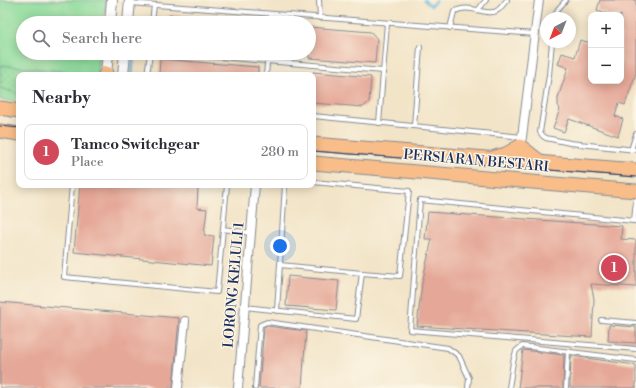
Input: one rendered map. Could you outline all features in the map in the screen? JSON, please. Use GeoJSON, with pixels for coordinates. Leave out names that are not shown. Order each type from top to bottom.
{"type":"FeatureCollection","features":[{"type":"Feature","properties":{"kind":"main road"},"geometry":{"type":"LineString","coordinates":[[0,108],[16,111]]}},
{"type":"Feature","properties":{"kind":"main road"},"geometry":{"type":"LineString","coordinates":[[0,131],[16,134]]}},
{"type":"Feature","properties":{"kind":"main road"},"geometry":{"type":"LineString","coordinates":[[489,159],[506,154],[521,142],[542,163]]}},
{"type":"Feature","properties":{"kind":"main road","name":"PERSIARAN BESTARI"},"geometry":{"type":"LineString","coordinates":[[316,144],[636,170]]}},
{"type":"Feature","properties":{"kind":"main road","name":"PERSIARAN BESTARI"},"geometry":{"type":"LineString","coordinates":[[316,163],[636,191]]}},
{"type":"Feature","properties":{"kind":"street"},"geometry":{"type":"LineString","coordinates":[[111,16],[112,0]]}},
{"type":"Feature","properties":{"kind":"street"},"geometry":{"type":"LineString","coordinates":[[518,161],[539,0]]}},
{"type":"Feature","properties":{"kind":"street"},"geometry":{"type":"LineString","coordinates":[[128,16],[129,2]]}},
{"type":"Feature","properties":{"kind":"street"},"geometry":{"type":"LineString","coordinates":[[106,72],[107,60]]}},
{"type":"Feature","properties":{"kind":"street"},"geometry":{"type":"LineString","coordinates":[[123,72],[124,60]]}},
{"type":"Feature","properties":{"kind":"street","name":"LORONG KELULI 1"},"geometry":{"type":"LineString","coordinates":[[238,388],[255,188]]}},
{"type":"Feature","properties":{"kind":"street"},"geometry":{"type":"LineString","coordinates":[[178,388],[185,321]]}},
{"type":"Feature","properties":{"kind":"lane"},"geometry":{"type":"LineString","coordinates":[[318,0],[320,18]]}},
{"type":"Feature","properties":{"kind":"lane"},"geometry":{"type":"LineString","coordinates":[[478,10],[486,0]]}},
{"type":"Feature","properties":{"kind":"lane"},"geometry":{"type":"LineString","coordinates":[[450,28],[454,12],[458,9],[464,8],[492,13],[498,10],[507,0]]}},
{"type":"Feature","properties":{"kind":"lane"},"geometry":{"type":"LineString","coordinates":[[557,12],[566,0]]}},
{"type":"Feature","properties":{"kind":"lane"},"geometry":{"type":"LineString","coordinates":[[129,2],[296,16]]}},
{"type":"Feature","properties":{"kind":"lane"},"geometry":{"type":"LineString","coordinates":[[153,16],[154,5]]}},
{"type":"Feature","properties":{"kind":"lane"},"geometry":{"type":"LineString","coordinates":[[316,18],[535,34]]}},
{"type":"Feature","properties":{"kind":"lane"},"geometry":{"type":"LineString","coordinates":[[379,122],[387,23]]}},
{"type":"Feature","properties":{"kind":"lane"},"geometry":{"type":"LineString","coordinates":[[414,126],[420,47]]}},
{"type":"Feature","properties":{"kind":"lane"},"geometry":{"type":"LineString","coordinates":[[551,48],[549,75],[540,132],[543,136],[570,143],[634,150],[636,134]]}},
{"type":"Feature","properties":{"kind":"lane"},"geometry":{"type":"LineString","coordinates":[[148,72],[149,60]]}},
{"type":"Feature","properties":{"kind":"lane"},"geometry":{"type":"LineString","coordinates":[[255,60],[383,71]]}},
{"type":"Feature","properties":{"kind":"lane"},"geometry":{"type":"LineString","coordinates":[[266,72],[267,61]]}},
{"type":"Feature","properties":{"kind":"lane"},"geometry":{"type":"LineString","coordinates":[[316,116],[414,126],[521,142]]}},
{"type":"Feature","properties":{"kind":"lane"},"geometry":{"type":"LineString","coordinates":[[280,265],[400,276],[409,191],[316,182]]}},
{"type":"Feature","properties":{"kind":"lane"},"geometry":{"type":"LineString","coordinates":[[72,188],[64,278],[217,292],[227,188]]}},
{"type":"Feature","properties":{"kind":"lane"},"geometry":{"type":"LineString","coordinates":[[277,311],[285,188]]}},
{"type":"Feature","properties":{"kind":"lane"},"geometry":{"type":"LineString","coordinates":[[636,200],[635,221],[420,200],[410,330],[636,349]]}},
{"type":"Feature","properties":{"kind":"lane"},"geometry":{"type":"LineString","coordinates":[[223,229],[251,233]]}},
{"type":"Feature","properties":{"kind":"lane"},"geometry":{"type":"LineString","coordinates":[[245,307],[356,319],[362,273]]}},
{"type":"Feature","properties":{"kind":"lane"},"geometry":{"type":"LineString","coordinates":[[601,320],[636,323]]}},
{"type":"Feature","properties":{"kind":"lane"},"geometry":{"type":"LineString","coordinates":[[255,388],[260,325],[267,322],[448,348],[459,356],[469,378],[468,388]]}},
{"type":"Feature","properties":{"kind":"lane"},"geometry":{"type":"LineString","coordinates":[[509,388],[516,351],[522,346],[636,360]]}},
{"type":"Feature","properties":{"kind":"lane"},"geometry":{"type":"LineString","coordinates":[[566,388],[568,352]]}},
{"type":"Feature","properties":{"kind":"green space"},"geometry":{"type":"Polygon","coordinates":[[[0,0],[106,0],[105,16],[16,16],[16,60],[99,60],[98,72],[16,72],[16,102],[0,100],[0,0]]]}},
{"type":"Feature","properties":{"kind":"green space"},"geometry":{"type":"Polygon","coordinates":[[[0,65],[70,72],[16,72],[16,93],[0,88],[0,65]]]}},
{"type":"Feature","properties":{"kind":"building"},"geometry":{"type":"Polygon","coordinates":[[[600,0],[636,0],[636,73],[625,105],[619,103],[615,116],[623,119],[618,136],[569,119],[564,132],[553,128],[560,109],[558,105],[558,98],[568,68],[558,64],[562,53],[575,57],[580,40],[588,42],[588,84],[624,84],[624,12],[603,12],[597,10],[600,0]]]}},
{"type":"Feature","properties":{"kind":"building"},"geometry":{"type":"Polygon","coordinates":[[[316,28],[371,32],[377,39],[375,63],[316,59],[316,28]]]}},
{"type":"Feature","properties":{"kind":"building"},"geometry":{"type":"Polygon","coordinates":[[[160,60],[258,67],[258,72],[159,72],[160,60]]]}},
{"type":"Feature","properties":{"kind":"building"},"geometry":{"type":"Polygon","coordinates":[[[316,72],[371,77],[369,102],[363,107],[316,103],[316,72]]]}},
{"type":"Feature","properties":{"kind":"building"},"geometry":{"type":"Polygon","coordinates":[[[80,188],[198,188],[197,208],[207,209],[204,235],[214,236],[211,266],[74,252],[80,188]]]}},
{"type":"Feature","properties":{"kind":"building"},"geometry":{"type":"Polygon","coordinates":[[[428,212],[622,226],[621,239],[636,240],[636,287],[591,284],[594,299],[592,337],[417,326],[422,283],[432,239],[425,239],[428,212]]]}},
{"type":"Feature","properties":{"kind":"building"},"geometry":{"type":"Polygon","coordinates":[[[288,276],[339,281],[336,310],[286,306],[288,276]]]}},
{"type":"Feature","properties":{"kind":"building"},"geometry":{"type":"Polygon","coordinates":[[[0,302],[179,318],[173,388],[0,388],[0,302]]]}},
{"type":"Feature","properties":{"kind":"building"},"geometry":{"type":"Polygon","coordinates":[[[609,325],[636,327],[636,343],[608,341],[609,325]]]}},
{"type":"Feature","properties":{"kind":"building"},"geometry":{"type":"Polygon","coordinates":[[[264,327],[306,331],[302,388],[259,388],[264,327]]]}},
{"type":"Feature","properties":{"kind":"building"},"geometry":{"type":"Polygon","coordinates":[[[523,350],[564,355],[563,388],[518,388],[523,350]]]}},
{"type":"Feature","properties":{"kind":"building"},"geometry":{"type":"Polygon","coordinates":[[[571,356],[636,365],[636,388],[570,388],[571,356]]]}},
{"type":"Feature","properties":{"kind":"waterway"},"geometry":{"type":"LineString","coordinates":[[424,0],[431,6],[436,0]]}},
{"type":"Feature","properties":{"kind":"waterway"},"geometry":{"type":"LineString","coordinates":[[132,72],[133,60]]}},
{"type":"Feature","properties":{"kind":"tram line"},"geometry":{"type":"LineString","coordinates":[[0,126],[16,128]]}},
{"type":"Feature","properties":{"kind":"tram line"},"geometry":{"type":"LineString","coordinates":[[316,151],[636,177]]}},
{"type":"Feature","properties":{"kind":"place","name":"Tamco Switchgear"},"geometry":{"type":"Point","coordinates":[614,268]}}]}
